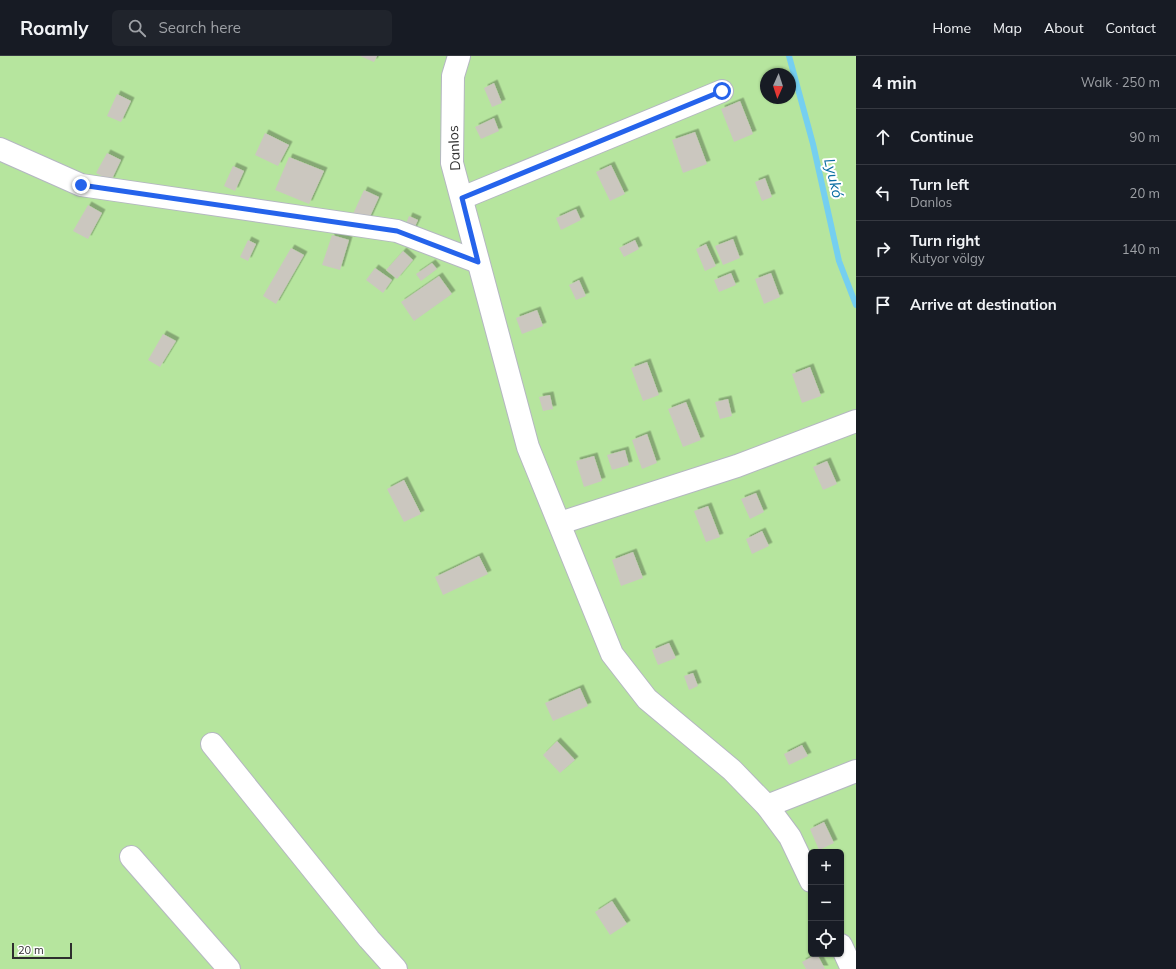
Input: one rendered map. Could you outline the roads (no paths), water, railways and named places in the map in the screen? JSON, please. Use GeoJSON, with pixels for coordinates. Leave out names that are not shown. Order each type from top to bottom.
{"type":"FeatureCollection","features":[{"type":"Feature","properties":{"kind":"street","name":"Danlos"},"geometry":{"type":"LineString","coordinates":[[459,56],[453,76],[452,163],[528,447],[612,654],[647,699],[732,770],[767,806],[790,837],[808,875]]}},
{"type":"Feature","properties":{"kind":"street"},"geometry":{"type":"LineString","coordinates":[[462,198],[722,91]]}},
{"type":"Feature","properties":{"kind":"street"},"geometry":{"type":"LineString","coordinates":[[0,149],[81,185],[397,231],[478,262]]}},
{"type":"Feature","properties":{"kind":"street"},"geometry":{"type":"LineString","coordinates":[[560,523],[736,466],[856,421]]}},
{"type":"Feature","properties":{"kind":"street"},"geometry":{"type":"LineString","coordinates":[[212,744],[369,939],[396,969]]}},
{"type":"Feature","properties":{"kind":"street"},"geometry":{"type":"LineString","coordinates":[[767,806],[856,771]]}},
{"type":"Feature","properties":{"kind":"street"},"geometry":{"type":"LineString","coordinates":[[131,857],[229,969]]}},
{"type":"Feature","properties":{"kind":"street"},"geometry":{"type":"LineString","coordinates":[[844,952],[852,969]]}},
{"type":"Feature","properties":{"kind":"waterway","name":"Lyukó"},"geometry":{"type":"LineString","coordinates":[[789,56],[813,144],[839,261],[856,305]]}}]}
